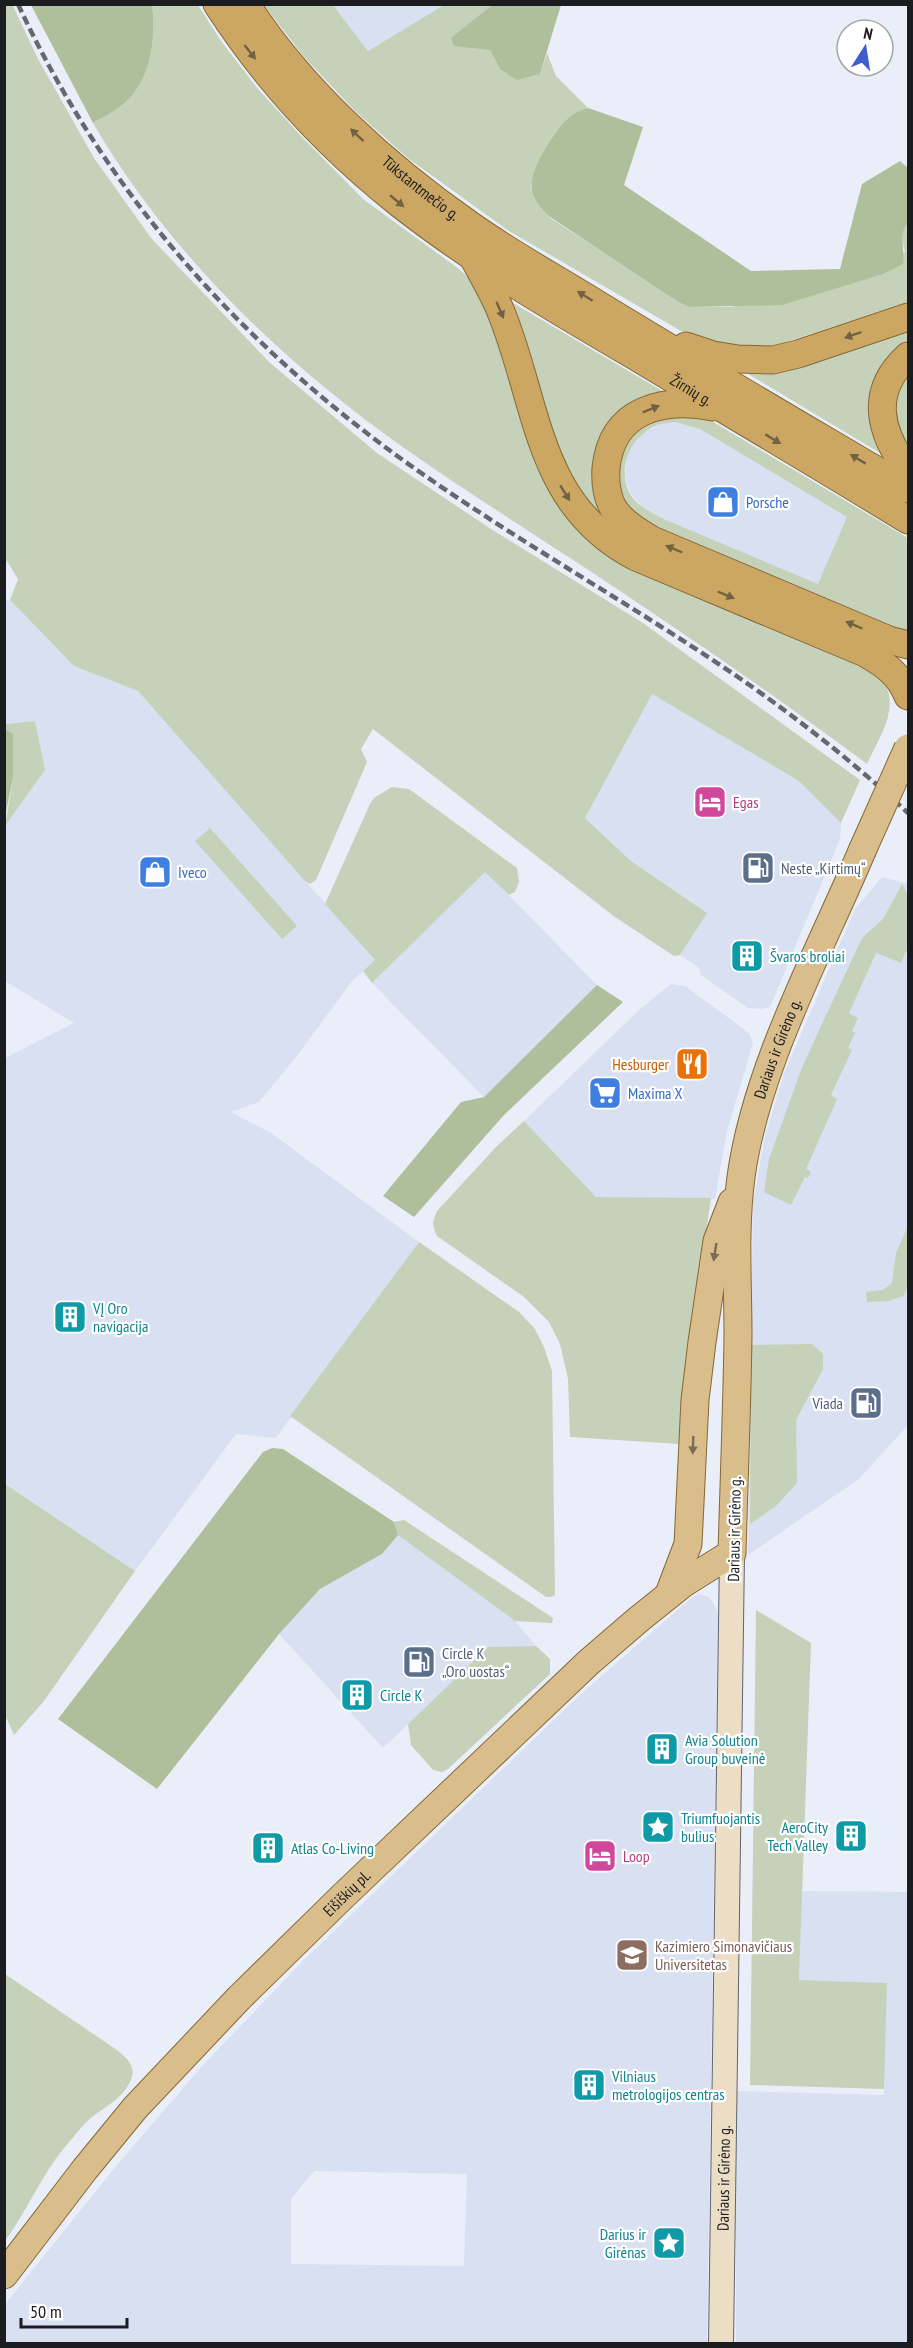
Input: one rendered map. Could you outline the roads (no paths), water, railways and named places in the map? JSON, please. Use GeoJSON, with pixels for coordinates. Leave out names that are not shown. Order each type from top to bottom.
{"type":"FeatureCollection","features":[{"type":"Feature","properties":{"kind":"highway","name":"Tūkstantmečio g."},"geometry":{"type":"LineString","coordinates":[[217,4],[237,36],[283,94],[337,149],[400,204],[474,258]]}},
{"type":"Feature","properties":{"kind":"highway","name":"Tūkstantmečio g."},"geometry":{"type":"LineString","coordinates":[[246,4],[292,64],[354,132],[411,182],[472,226],[634,327]]}},
{"type":"Feature","properties":{"kind":"highway"},"geometry":{"type":"LineString","coordinates":[[257,4],[292,64]]}},
{"type":"Feature","properties":{"kind":"highway","name":"Žirnių g."},"geometry":{"type":"LineString","coordinates":[[474,258],[545,303],[909,520]]}},
{"type":"Feature","properties":{"kind":"highway"},"geometry":{"type":"LineString","coordinates":[[474,258],[501,311],[552,470],[566,496],[595,531],[615,546],[636,557],[865,653],[887,666],[898,676],[909,696]]}},
{"type":"Feature","properties":{"kind":"highway"},"geometry":{"type":"LineString","coordinates":[[634,327],[713,355],[738,359],[773,360],[798,354],[909,316]]}},
{"type":"Feature","properties":{"kind":"highway","name":"Žirnių g."},"geometry":{"type":"LineString","coordinates":[[634,327],[909,489]]}},
{"type":"Feature","properties":{"kind":"highway"},"geometry":{"type":"LineString","coordinates":[[909,356],[899,365],[890,380],[883,403],[883,415],[888,440],[909,471]]}},
{"type":"Feature","properties":{"kind":"highway"},"geometry":{"type":"LineString","coordinates":[[723,409],[689,402],[669,403],[652,407],[624,425],[613,441],[607,459],[605,478],[614,510],[627,525],[652,540],[889,640],[909,645]]}},
{"type":"Feature","properties":{"kind":"main road","name":"Dariaus ir Girėno g."},"geometry":{"type":"LineString","coordinates":[[721,2343],[732,1553],[741,1177],[763,1085],[782,1035],[909,748]]}},
{"type":"Feature","properties":{"kind":"main road"},"geometry":{"type":"LineString","coordinates":[[668,1595],[680,1570],[688,1544],[695,1400],[717,1241],[741,1177]]}},
{"type":"Feature","properties":{"kind":"main road","name":"Eišiškių pl."},"geometry":{"type":"LineString","coordinates":[[4,2275],[84,2169],[128,2117],[173,2066],[239,1998],[581,1670],[668,1595],[732,1553]]}},
{"type":"Feature","properties":{"kind":"railway"},"geometry":{"type":"LineString","coordinates":[[18,4],[51,69],[88,132],[128,191],[172,247],[219,300],[270,351],[324,399],[426,476],[518,537],[659,625],[772,701],[851,763],[908,813]]}},
{"type":"Feature","properties":{"kind":"place","name":"Porsche"},"geometry":{"type":"Point","coordinates":[723,502]}},
{"type":"Feature","properties":{"kind":"place","name":"Egas"},"geometry":{"type":"Point","coordinates":[710,802]}},
{"type":"Feature","properties":{"kind":"place","name":"Neste „Kirtimų“"},"geometry":{"type":"Point","coordinates":[758,868]}},
{"type":"Feature","properties":{"kind":"place","name":"Iveco"},"geometry":{"type":"Point","coordinates":[155,872]}},
{"type":"Feature","properties":{"kind":"place","name":"Švaros broliai"},"geometry":{"type":"Point","coordinates":[747,956]}},
{"type":"Feature","properties":{"kind":"place","name":"Hesburger"},"geometry":{"type":"Point","coordinates":[692,1064]}},
{"type":"Feature","properties":{"kind":"place","name":"Maxima X"},"geometry":{"type":"Point","coordinates":[605,1093]}},
{"type":"Feature","properties":{"kind":"place","name":"VĮ Oro navigacija"},"geometry":{"type":"Point","coordinates":[70,1317]}},
{"type":"Feature","properties":{"kind":"place","name":"Viada"},"geometry":{"type":"Point","coordinates":[866,1403]}},
{"type":"Feature","properties":{"kind":"place","name":"Circle K „Oro uostas“"},"geometry":{"type":"Point","coordinates":[419,1662]}},
{"type":"Feature","properties":{"kind":"place","name":"Circle K"},"geometry":{"type":"Point","coordinates":[357,1695]}},
{"type":"Feature","properties":{"kind":"place","name":"Avia Solution Group buveinė"},"geometry":{"type":"Point","coordinates":[662,1749]}},
{"type":"Feature","properties":{"kind":"place","name":"Triumfuojantis bulius"},"geometry":{"type":"Point","coordinates":[658,1827]}},
{"type":"Feature","properties":{"kind":"place","name":"AeroCity Tech Valley"},"geometry":{"type":"Point","coordinates":[851,1836]}},
{"type":"Feature","properties":{"kind":"place","name":"Atlas Co-Living"},"geometry":{"type":"Point","coordinates":[268,1848]}},
{"type":"Feature","properties":{"kind":"place","name":"Loop"},"geometry":{"type":"Point","coordinates":[600,1856]}},
{"type":"Feature","properties":{"kind":"place","name":"Kazimiero Simonavičiaus Universitetas"},"geometry":{"type":"Point","coordinates":[632,1955]}},
{"type":"Feature","properties":{"kind":"place","name":"Vilniaus metrologijos centras"},"geometry":{"type":"Point","coordinates":[589,2085]}},
{"type":"Feature","properties":{"kind":"place","name":"Darius ir Girėnas"},"geometry":{"type":"Point","coordinates":[669,2243]}}]}
